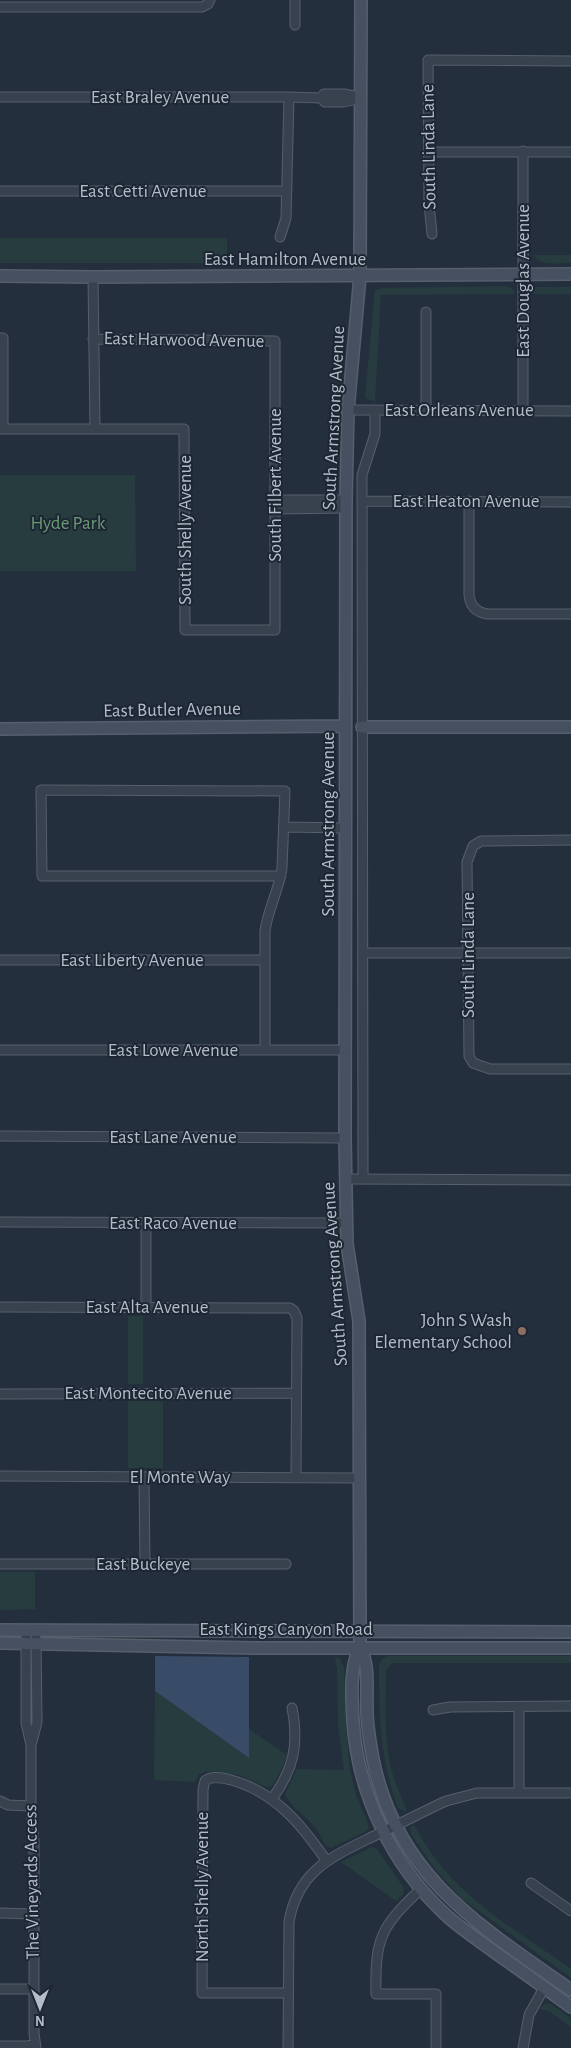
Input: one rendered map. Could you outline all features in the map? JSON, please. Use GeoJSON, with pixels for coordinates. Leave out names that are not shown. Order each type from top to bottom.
{"type":"FeatureCollection","features":[{"type":"Feature","properties":{"kind":"street"},"geometry":{"type":"LineString","coordinates":[[295,0],[295,25]]}},
{"type":"Feature","properties":{"kind":"street","name":"South Armstrong Avenue"},"geometry":{"type":"LineString","coordinates":[[360,1647],[359,1320],[347,1244],[346,1223],[345,726],[348,410],[360,276],[361,0]]}},
{"type":"Feature","properties":{"kind":"street"},"geometry":{"type":"LineString","coordinates":[[0,7],[202,7],[209,2]]}},
{"type":"Feature","properties":{"kind":"street","name":"South Linda Lane"},"geometry":{"type":"LineString","coordinates":[[432,234],[429,204],[428,60],[571,61]]}},
{"type":"Feature","properties":{"kind":"street","name":"East Braley Avenue"},"geometry":{"type":"LineString","coordinates":[[0,97],[320,98],[324,94],[344,94],[361,98]]}},
{"type":"Feature","properties":{"kind":"street"},"geometry":{"type":"LineString","coordinates":[[280,237],[286,218],[289,97]]}},
{"type":"Feature","properties":{"kind":"street","name":"East Douglas Avenue"},"geometry":{"type":"LineString","coordinates":[[522,410],[524,151]]}},
{"type":"Feature","properties":{"kind":"street"},"geometry":{"type":"LineString","coordinates":[[429,152],[571,152]]}},
{"type":"Feature","properties":{"kind":"street","name":"East Cetti Avenue"},"geometry":{"type":"LineString","coordinates":[[0,191],[287,191]]}},
{"type":"Feature","properties":{"kind":"street","name":"East Hamilton Avenue"},"geometry":{"type":"LineString","coordinates":[[0,276],[571,274]]}},
{"type":"Feature","properties":{"kind":"street"},"geometry":{"type":"LineString","coordinates":[[1,338],[1,429],[96,429],[93,277]]}},
{"type":"Feature","properties":{"kind":"street"},"geometry":{"type":"LineString","coordinates":[[426,312],[426,410]]}},
{"type":"Feature","properties":{"kind":"street","name":"East Harwood Avenue"},"geometry":{"type":"LineString","coordinates":[[93,339],[275,341]]}},
{"type":"Feature","properties":{"kind":"street","name":"South Filbert Avenue"},"geometry":{"type":"LineString","coordinates":[[275,341],[275,630]]}},
{"type":"Feature","properties":{"kind":"street","name":"East Orleans Avenue"},"geometry":{"type":"LineString","coordinates":[[348,410],[571,411]]}},
{"type":"Feature","properties":{"kind":"street","name":"South Armstrong Avenue"},"geometry":{"type":"LineString","coordinates":[[363,1179],[362,501],[363,470],[375,434],[375,410]]}},
{"type":"Feature","properties":{"kind":"street","name":"South Shelly Avenue"},"geometry":{"type":"LineString","coordinates":[[96,429],[184,429],[185,630],[275,630]]}},
{"type":"Feature","properties":{"kind":"street","name":"East Heaton Avenue"},"geometry":{"type":"LineString","coordinates":[[362,501],[571,502]]}},
{"type":"Feature","properties":{"kind":"street"},"geometry":{"type":"LineString","coordinates":[[468,501],[469,594],[473,607],[487,614],[571,614]]}},
{"type":"Feature","properties":{"kind":"street"},"geometry":{"type":"LineString","coordinates":[[275,504],[346,504]]}},
{"type":"Feature","properties":{"kind":"street","name":"East Butler Avenue"},"geometry":{"type":"LineString","coordinates":[[0,729],[345,726]]}},
{"type":"Feature","properties":{"kind":"street"},"geometry":{"type":"LineString","coordinates":[[362,727],[571,727]]}},
{"type":"Feature","properties":{"kind":"street"},"geometry":{"type":"LineString","coordinates":[[265,1050],[264,960],[266,922],[281,876],[285,791],[41,790],[42,876],[281,876]]}},
{"type":"Feature","properties":{"kind":"street"},"geometry":{"type":"LineString","coordinates":[[284,827],[345,828]]}},
{"type":"Feature","properties":{"kind":"street","name":"South Linda Lane"},"geometry":{"type":"LineString","coordinates":[[571,840],[491,840],[481,842],[473,846],[468,862],[468,1049],[473,1063],[490,1069],[571,1069]]}},
{"type":"Feature","properties":{"kind":"street"},"geometry":{"type":"LineString","coordinates":[[363,953],[571,953]]}},
{"type":"Feature","properties":{"kind":"street","name":"East Liberty Avenue"},"geometry":{"type":"LineString","coordinates":[[0,960],[264,960]]}},
{"type":"Feature","properties":{"kind":"street","name":"East Lowe Avenue"},"geometry":{"type":"LineString","coordinates":[[0,1050],[346,1050]]}},
{"type":"Feature","properties":{"kind":"street","name":"East Lane Avenue"},"geometry":{"type":"LineString","coordinates":[[0,1136],[345,1138]]}},
{"type":"Feature","properties":{"kind":"street"},"geometry":{"type":"LineString","coordinates":[[346,1179],[571,1180]]}},
{"type":"Feature","properties":{"kind":"street","name":"East Raco Avenue"},"geometry":{"type":"LineString","coordinates":[[0,1222],[346,1223]]}},
{"type":"Feature","properties":{"kind":"street"},"geometry":{"type":"LineString","coordinates":[[146,1223],[146,1307]]}},
{"type":"Feature","properties":{"kind":"street","name":"East Alta Avenue"},"geometry":{"type":"LineString","coordinates":[[0,1307],[284,1307],[294,1310],[296,1318],[296,1393]]}},
{"type":"Feature","properties":{"kind":"street"},"geometry":{"type":"LineString","coordinates":[[296,1393],[296,1477]]}},
{"type":"Feature","properties":{"kind":"street","name":"East Montecito Avenue"},"geometry":{"type":"LineString","coordinates":[[0,1394],[296,1393]]}},
{"type":"Feature","properties":{"kind":"street","name":"El Monte Way"},"geometry":{"type":"LineString","coordinates":[[0,1476],[360,1478]]}},
{"type":"Feature","properties":{"kind":"street"},"geometry":{"type":"LineString","coordinates":[[144,1477],[145,1564]]}},
{"type":"Feature","properties":{"kind":"street","name":"East Buckeye"},"geometry":{"type":"LineString","coordinates":[[0,1564],[286,1564]]}},
{"type":"Feature","properties":{"kind":"street","name":"East Kings Canyon Road"},"geometry":{"type":"LineString","coordinates":[[0,1630],[571,1632]]}},
{"type":"Feature","properties":{"kind":"street","name":"The Vineyards Access"},"geometry":{"type":"LineString","coordinates":[[31,1630],[26,1723],[31,1745],[31,1806],[34,1841],[36,2046]]}},
{"type":"Feature","properties":{"kind":"street","name":"East Kings Canyon Road"},"geometry":{"type":"LineString","coordinates":[[0,1643],[253,1648],[571,1648]]}},
{"type":"Feature","properties":{"kind":"street"},"geometry":{"type":"LineString","coordinates":[[360,1647],[366,1659],[368,1724],[375,1768],[381,1790],[395,1825],[424,1871],[448,1898],[478,1924],[571,1990]]}},
{"type":"Feature","properties":{"kind":"street"},"geometry":{"type":"LineString","coordinates":[[360,1647],[354,1659],[354,1730],[358,1756],[366,1790],[383,1832],[402,1865],[420,1889],[458,1926],[571,2007]]}},
{"type":"Feature","properties":{"kind":"street"},"geometry":{"type":"LineString","coordinates":[[518,1793],[519,1706]]}},
{"type":"Feature","properties":{"kind":"street"},"geometry":{"type":"LineString","coordinates":[[433,1710],[450,1707],[571,1706]]}},
{"type":"Feature","properties":{"kind":"street"},"geometry":{"type":"LineString","coordinates":[[292,1708],[296,1737],[292,1764],[284,1782],[272,1799],[297,1820],[326,1860]]}},
{"type":"Feature","properties":{"kind":"street","name":"North Shelly Avenue"},"geometry":{"type":"LineString","coordinates":[[272,1799],[257,1790],[235,1782],[212,1778],[205,1781],[203,1789],[202,1993],[288,1993]]}},
{"type":"Feature","properties":{"kind":"street"},"geometry":{"type":"LineString","coordinates":[[288,2048],[288,1934],[293,1902],[306,1880],[326,1860],[395,1825],[462,1795],[477,1793],[571,1793]]}},
{"type":"Feature","properties":{"kind":"street"},"geometry":{"type":"LineString","coordinates":[[0,1801],[8,1805],[31,1806]]}},
{"type":"Feature","properties":{"kind":"street"},"geometry":{"type":"LineString","coordinates":[[530,1883],[571,1911]]}},
{"type":"Feature","properties":{"kind":"street"},"geometry":{"type":"LineString","coordinates":[[420,1889],[392,1917],[380,1938],[376,1964],[376,1994],[436,1994],[436,2048]]}},
{"type":"Feature","properties":{"kind":"street"},"geometry":{"type":"LineString","coordinates":[[0,1914],[34,1914]]}},
{"type":"Feature","properties":{"kind":"street"},"geometry":{"type":"LineString","coordinates":[[523,2048],[529,2015],[544,1988]]}},
{"type":"Feature","properties":{"kind":"street"},"geometry":{"type":"LineString","coordinates":[[0,1989],[34,1990]]}},
{"type":"Feature","properties":{"kind":"street"},"geometry":{"type":"LineString","coordinates":[[2,2047],[36,2046]]}},
{"type":"Feature","properties":{"kind":"green space"},"geometry":{"type":"Polygon","coordinates":[[[0,238],[227,238],[227,263],[0,263],[0,238]]]}},
{"type":"Feature","properties":{"kind":"green space"},"geometry":{"type":"Polygon","coordinates":[[[534,255],[571,255],[571,263],[545,263],[534,255]]]}},
{"type":"Feature","properties":{"kind":"green space"},"geometry":{"type":"Polygon","coordinates":[[[507,286],[513,290],[514,294],[381,295],[375,402],[367,399],[365,395],[375,290],[383,288],[507,286]]]}},
{"type":"Feature","properties":{"kind":"green space"},"geometry":{"type":"Polygon","coordinates":[[[536,287],[571,287],[571,294],[532,294],[536,287]]]}},
{"type":"Feature","properties":{"kind":"green space","name":"Hyde Park"},"geometry":{"type":"Polygon","coordinates":[[[0,475],[135,475],[136,571],[0,571],[0,475]]]}},
{"type":"Feature","properties":{"kind":"green space"},"geometry":{"type":"Polygon","coordinates":[[[128,1316],[143,1316],[143,1384],[128,1384],[128,1316]]]}},
{"type":"Feature","properties":{"kind":"green space"},"geometry":{"type":"Polygon","coordinates":[[[128,1401],[163,1401],[163,1468],[128,1468],[128,1401]]]}},
{"type":"Feature","properties":{"kind":"green space"},"geometry":{"type":"Polygon","coordinates":[[[0,1572],[35,1572],[35,1609],[0,1610],[0,1572]]]}},
{"type":"Feature","properties":{"kind":"green space"},"geometry":{"type":"Polygon","coordinates":[[[388,1656],[571,1656],[571,1663],[392,1663],[386,1670],[386,1737],[392,1772],[407,1810],[404,1811],[398,1808],[392,1790],[387,1773],[382,1738],[379,1702],[379,1665],[382,1659],[388,1656]]]}},
{"type":"Feature","properties":{"kind":"green space"},"geometry":{"type":"Polygon","coordinates":[[[335,1657],[339,1658],[344,1667],[350,1770],[356,1795],[369,1828],[365,1832],[331,1848],[326,1846],[314,1826],[289,1802],[285,1794],[297,1769],[344,1770],[338,1726],[335,1657]]]}},
{"type":"Feature","properties":{"kind":"green space"},"geometry":{"type":"Polygon","coordinates":[[[155,1691],[249,1758],[249,1729],[287,1755],[281,1771],[272,1786],[266,1787],[239,1775],[209,1771],[199,1774],[195,1782],[154,1780],[155,1691]]]}},
{"type":"Feature","properties":{"kind":"green space"},"geometry":{"type":"Polygon","coordinates":[[[414,1825],[446,1872],[465,1891],[494,1915],[571,1969],[571,1978],[461,1898],[434,1868],[411,1834],[411,1827],[414,1825]]]}},
{"type":"Feature","properties":{"kind":"green space"},"geometry":{"type":"Polygon","coordinates":[[[372,1847],[377,1849],[404,1888],[403,1894],[396,1901],[341,1862],[372,1847]]]}},
{"type":"Feature","properties":{"kind":"green space"},"geometry":{"type":"Polygon","coordinates":[[[545,2003],[551,2004],[571,2018],[571,2027],[549,2011],[540,2009],[545,2003]]]}},
{"type":"Feature","properties":{"kind":"water"},"geometry":{"type":"Polygon","coordinates":[[[155,1656],[249,1657],[249,1758],[155,1691],[155,1656]]]}},
{"type":"Feature","properties":{"kind":"place","name":"John S Wash Elementary School"},"geometry":{"type":"Point","coordinates":[522,1331]}}]}
